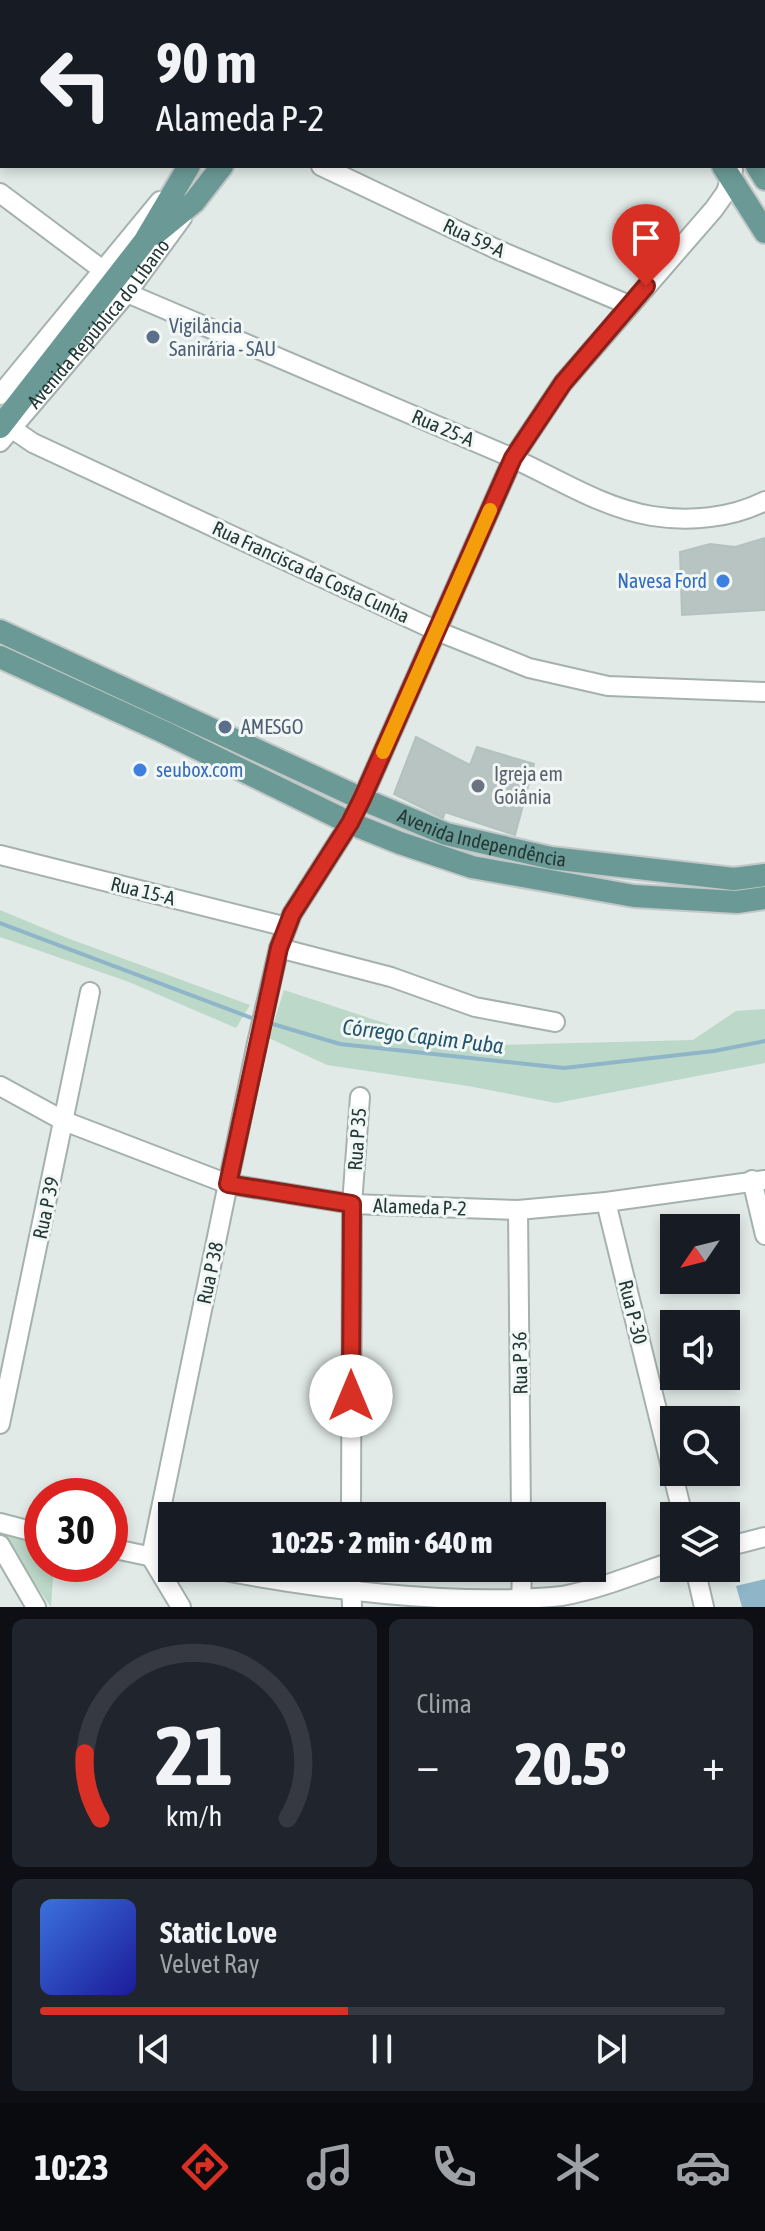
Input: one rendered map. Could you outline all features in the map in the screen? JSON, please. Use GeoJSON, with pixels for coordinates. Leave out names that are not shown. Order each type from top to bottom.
{"type":"FeatureCollection","features":[{"type":"Feature","properties":{"kind":"main road","name":"Avenida República do Líbano"},"geometry":{"type":"LineString","coordinates":[[4,433],[144,242],[187,168]]}},
{"type":"Feature","properties":{"kind":"main road","name":"Avenida República do Líbano"},"geometry":{"type":"LineString","coordinates":[[144,242],[194,202],[220,168]]}},
{"type":"Feature","properties":{"kind":"main road"},"geometry":{"type":"LineString","coordinates":[[734,169],[748,206],[765,232]]}},
{"type":"Feature","properties":{"kind":"main road","name":"Avenida Independência"},"geometry":{"type":"LineString","coordinates":[[0,631],[350,823],[472,867],[634,896],[737,902],[765,898]]}},
{"type":"Feature","properties":{"kind":"main road","name":"Avenida Independência"},"geometry":{"type":"LineString","coordinates":[[0,657],[446,834],[551,858],[734,879],[765,875]]}},
{"type":"Feature","properties":{"kind":"main road"},"geometry":{"type":"LineString","coordinates":[[734,879],[737,902]]}},
{"type":"Feature","properties":{"kind":"street","name":"Avenida República do Líbano"},"geometry":{"type":"LineString","coordinates":[[0,395],[187,168]]}},
{"type":"Feature","properties":{"kind":"street","name":"Rua 59-A"},"geometry":{"type":"LineString","coordinates":[[325,168],[498,250],[629,305]]}},
{"type":"Feature","properties":{"kind":"street","name":"Rua P 38"},"geometry":{"type":"LineString","coordinates":[[151,1557],[257,1043],[279,948],[292,914],[362,799],[513,458],[563,383],[714,209],[734,169]]}},
{"type":"Feature","properties":{"kind":"street"},"geometry":{"type":"LineString","coordinates":[[0,193],[104,271]]}},
{"type":"Feature","properties":{"kind":"street","name":"Avenida República do Líbano"},"geometry":{"type":"LineString","coordinates":[[4,433],[127,293],[194,202]]}},
{"type":"Feature","properties":{"kind":"street"},"geometry":{"type":"LineString","coordinates":[[714,209],[748,206]]}},
{"type":"Feature","properties":{"kind":"street","name":"Rua 25-A"},"geometry":{"type":"LineString","coordinates":[[127,293],[513,458],[604,503],[653,516],[702,518],[741,513],[765,501]]}},
{"type":"Feature","properties":{"kind":"street","name":"Rua Francisca da Costa Cunha"},"geometry":{"type":"LineString","coordinates":[[4,433],[33,443],[437,631],[529,668],[608,686],[765,692]]}},
{"type":"Feature","properties":{"kind":"street","name":"Rua 15-A"},"geometry":{"type":"LineString","coordinates":[[0,855],[287,927]]}},
{"type":"Feature","properties":{"kind":"street"},"geometry":{"type":"LineString","coordinates":[[279,948],[391,977],[475,1007],[555,1022]]}},
{"type":"Feature","properties":{"kind":"street","name":"Rua P 39"},"geometry":{"type":"LineString","coordinates":[[0,1424],[90,992]]}},
{"type":"Feature","properties":{"kind":"street","name":"Alameda P-2"},"geometry":{"type":"LineString","coordinates":[[0,1086],[64,1121],[228,1184],[352,1204],[518,1210],[606,1202],[758,1180]]}},
{"type":"Feature","properties":{"kind":"street","name":"Rua P 35"},"geometry":{"type":"LineString","coordinates":[[351,1502],[352,1204],[360,1097]]}},
{"type":"Feature","properties":{"kind":"street"},"geometry":{"type":"LineString","coordinates":[[758,1180],[765,1235]]}},
{"type":"Feature","properties":{"kind":"street","name":"Rua P-30"},"geometry":{"type":"LineString","coordinates":[[606,1202],[680,1502]]}},
{"type":"Feature","properties":{"kind":"street","name":"Rua P 36"},"geometry":{"type":"LineString","coordinates":[[518,1210],[521,1502]]}},
{"type":"Feature","properties":{"kind":"street"},"geometry":{"type":"LineString","coordinates":[[0,1523],[24,1529]]}},
{"type":"Feature","properties":{"kind":"street"},"geometry":{"type":"LineString","coordinates":[[740,1543],[765,1537]]}},
{"type":"Feature","properties":{"kind":"street"},"geometry":{"type":"LineString","coordinates":[[0,1545],[36,1607]]}},
{"type":"Feature","properties":{"kind":"street"},"geometry":{"type":"LineString","coordinates":[[128,1552],[158,1558]]}},
{"type":"Feature","properties":{"kind":"street"},"geometry":{"type":"LineString","coordinates":[[151,1557],[181,1607]]}},
{"type":"Feature","properties":{"kind":"street"},"geometry":{"type":"LineString","coordinates":[[274,1582],[352,1599],[521,1603],[563,1596],[660,1565]]}},
{"type":"Feature","properties":{"kind":"street"},"geometry":{"type":"LineString","coordinates":[[521,1603],[522,1582]]}},
{"type":"Feature","properties":{"kind":"street"},"geometry":{"type":"LineString","coordinates":[[698,1582],[704,1607]]}},
{"type":"Feature","properties":{"kind":"green space"},"geometry":{"type":"Polygon","coordinates":[[[0,910],[250,1005],[236,1028],[129,982],[0,937],[0,910]]]}},
{"type":"Feature","properties":{"kind":"green space"},"geometry":{"type":"Polygon","coordinates":[[[284,990],[415,1033],[497,1045],[693,1040],[736,1011],[765,1009],[765,1063],[556,1103],[327,1065],[269,1038],[284,990]]]}},
{"type":"Feature","properties":{"kind":"green space"},"geometry":{"type":"Polygon","coordinates":[[[0,1533],[24,1539],[24,1568],[0,1533]]]}},
{"type":"Feature","properties":{"kind":"green space"},"geometry":{"type":"Polygon","coordinates":[[[34,1582],[53,1582],[51,1607],[34,1582]]]}},
{"type":"Feature","properties":{"kind":"water"},"geometry":{"type":"Polygon","coordinates":[[[765,1579],[765,1607],[742,1607],[736,1586],[765,1579]]]}},
{"type":"Feature","properties":{"kind":"building","name":"Navesa Ford"},"geometry":{"type":"Polygon","coordinates":[[[765,538],[765,610],[682,615],[680,552],[710,544],[735,547],[765,538]]]}},
{"type":"Feature","properties":{"kind":"building"},"geometry":{"type":"Polygon","coordinates":[[[416,737],[470,765],[477,747],[534,764],[515,835],[445,812],[443,818],[394,794],[416,737]]]}},
{"type":"Feature","properties":{"kind":"waterway","name":"Córrego Capim Puba"},"geometry":{"type":"LineString","coordinates":[[0,923],[257,1020]]}},
{"type":"Feature","properties":{"kind":"waterway","name":"Córrego Capim Puba"},"geometry":{"type":"LineString","coordinates":[[266,1022],[340,1044],[564,1068],[714,1051],[765,1041]]}},
{"type":"Feature","properties":{"kind":"slow traffic"},"geometry":{"type":"LineString","coordinates":[[383,752],[490,510]]}},
{"type":"Feature","properties":{"kind":"place","name":"Vigilância Sanirária - SAU"},"geometry":{"type":"Point","coordinates":[153,337]}},
{"type":"Feature","properties":{"kind":"place","name":"Navesa Ford"},"geometry":{"type":"Point","coordinates":[723,581]}},
{"type":"Feature","properties":{"kind":"place","name":"AMESGO"},"geometry":{"type":"Point","coordinates":[225,727]}},
{"type":"Feature","properties":{"kind":"place","name":"seubox.com"},"geometry":{"type":"Point","coordinates":[140,770]}},
{"type":"Feature","properties":{"kind":"place","name":"Igreja em Goiânia"},"geometry":{"type":"Point","coordinates":[478,786]}},
{"type":"Feature","properties":{"kind":"route"},"geometry":{"type":"LineString","coordinates":[[351,1396],[352,1204],[228,1184],[279,948],[292,914],[362,799],[513,458],[563,383],[646,286]]}}]}
